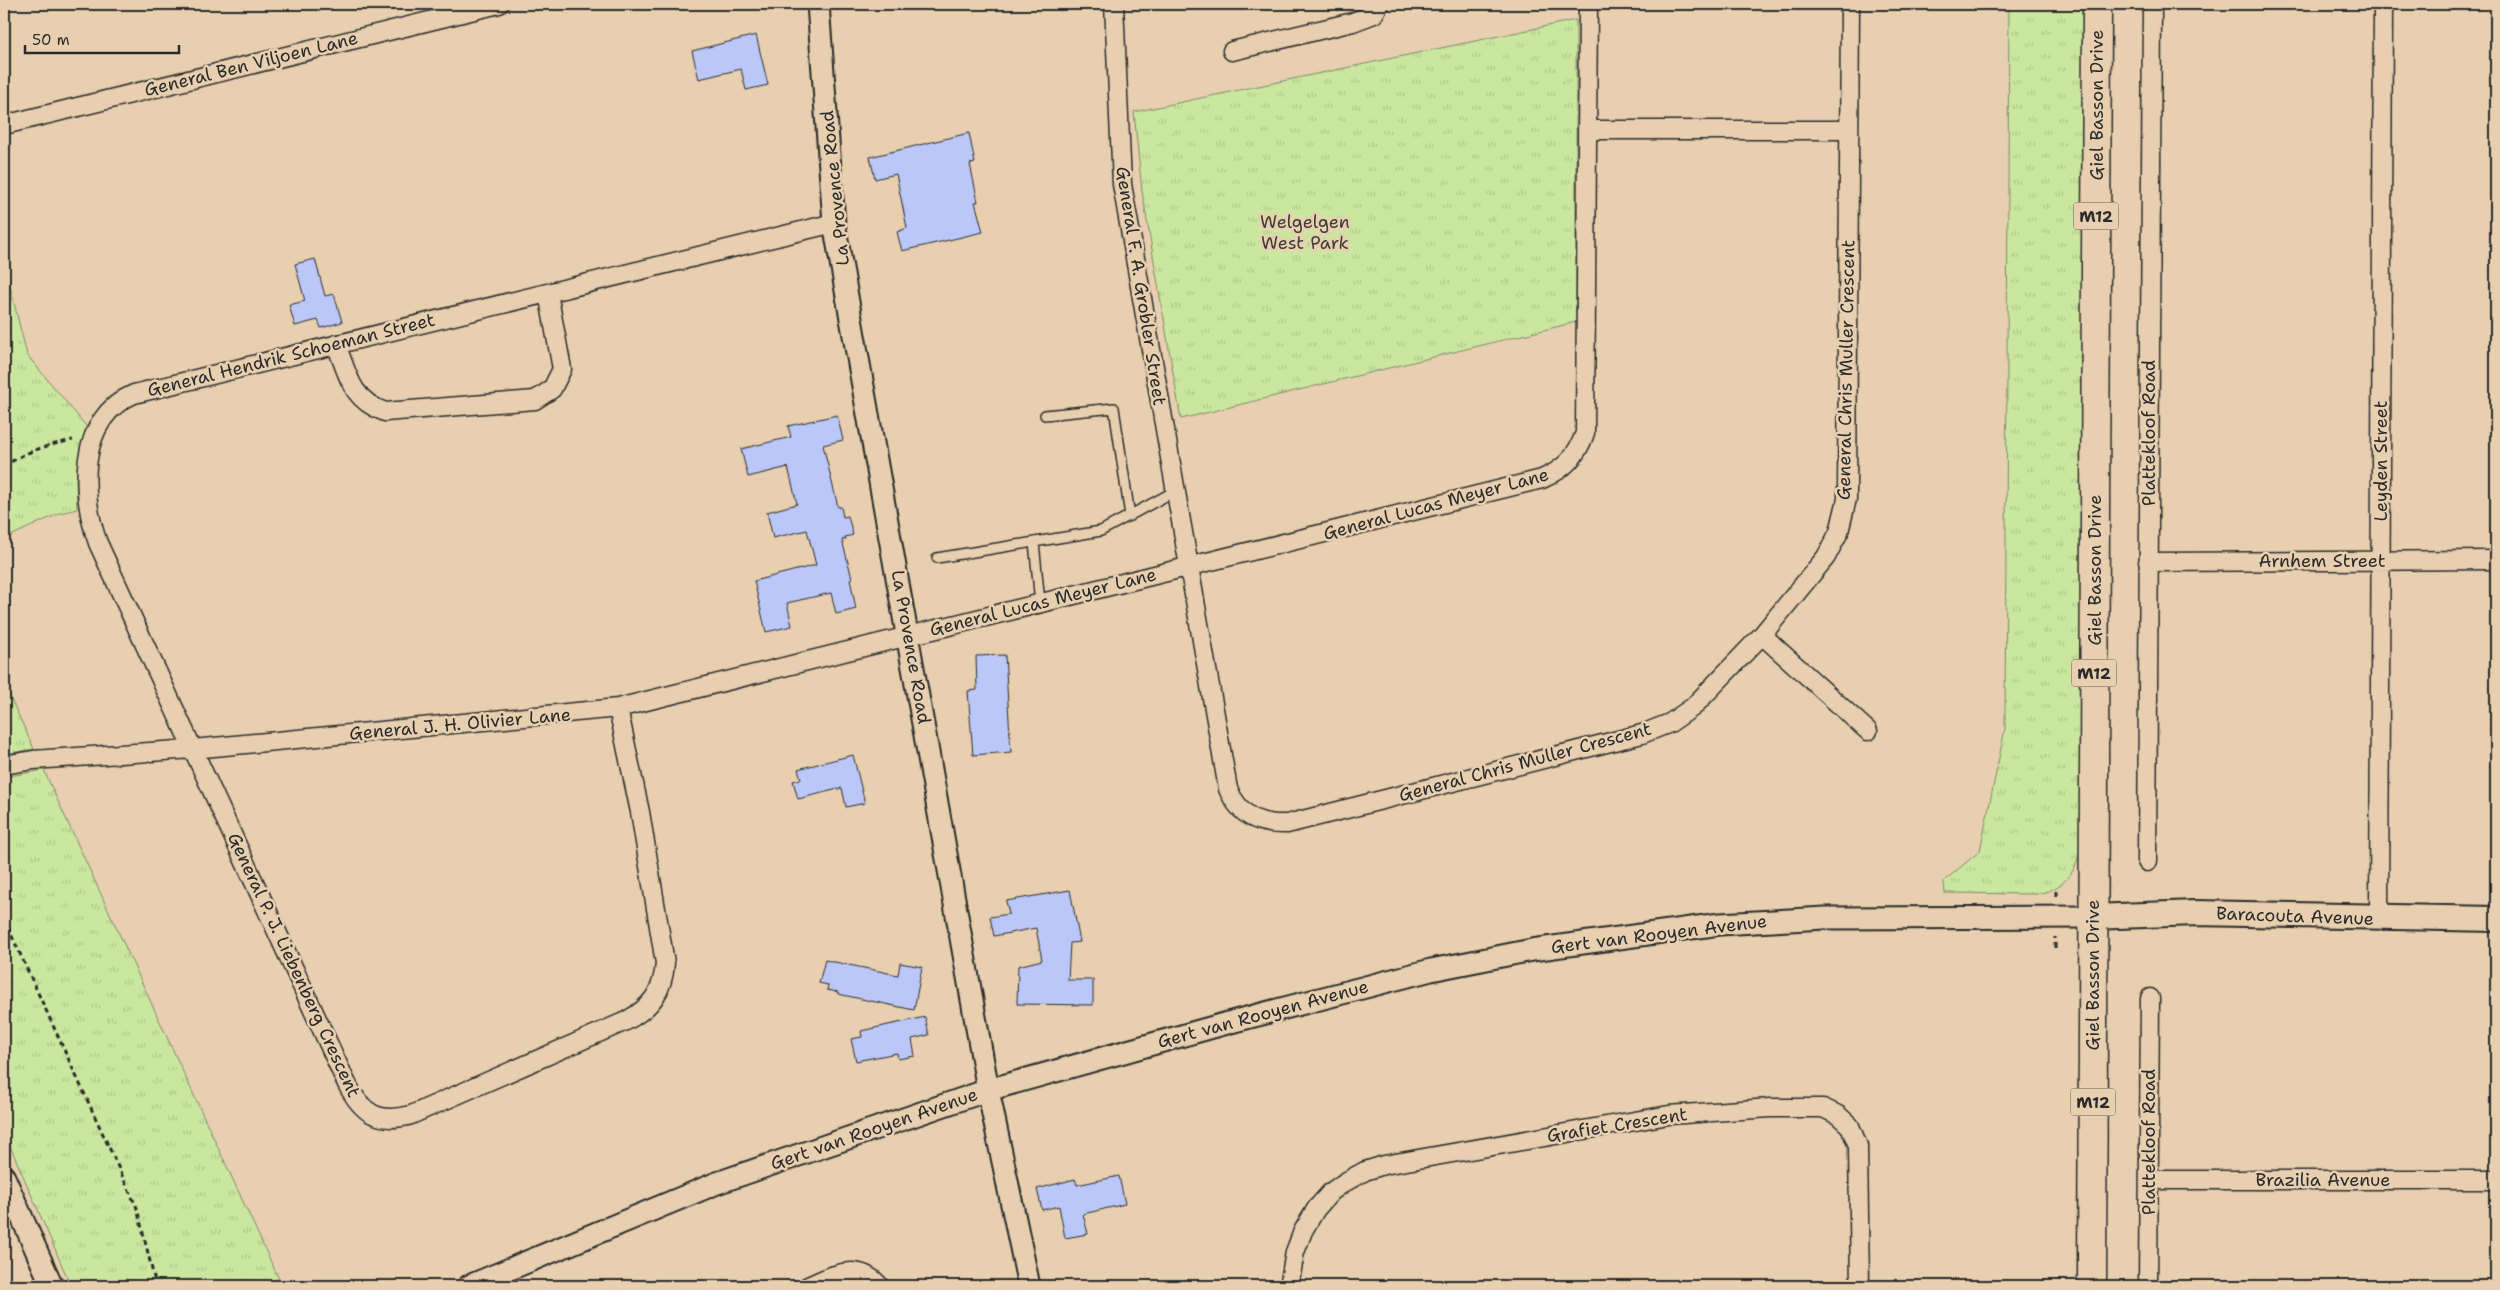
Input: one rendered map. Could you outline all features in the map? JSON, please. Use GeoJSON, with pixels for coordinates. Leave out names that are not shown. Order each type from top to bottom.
{"type":"FeatureCollection","features":[{"type":"Feature","properties":{"kind":"main road","name":"Giel Basson Drive"},"geometry":{"type":"LineString","coordinates":[[2092,1286],[2097,4]]}},
{"type":"Feature","properties":{"kind":"main road","name":"Baracouta Avenue"},"geometry":{"type":"LineString","coordinates":[[2093,917],[2194,913],[2496,919]]}},
{"type":"Feature","properties":{"kind":"street","name":"General Ben Viljoen Lane"},"geometry":{"type":"LineString","coordinates":[[4,125],[499,4]]}},
{"type":"Feature","properties":{"kind":"street","name":"La Provence Road"},"geometry":{"type":"LineString","coordinates":[[818,4],[834,223],[909,635],[988,1090],[1029,1286]]}},
{"type":"Feature","properties":{"kind":"street","name":"General F. A. Grobler Street"},"geometry":{"type":"LineString","coordinates":[[1114,4],[1122,184],[1189,566]]}},
{"type":"Feature","properties":{"kind":"street"},"geometry":{"type":"LineString","coordinates":[[1232,51],[1353,22],[1374,14],[1379,4]]}},
{"type":"Feature","properties":{"kind":"street","name":"General Lucas Meyer Lane"},"geometry":{"type":"LineString","coordinates":[[909,635],[1542,479],[1558,472],[1567,464],[1576,454],[1585,433],[1588,4]]}},
{"type":"Feature","properties":{"kind":"street","name":"General Chris Muller Crescent"},"geometry":{"type":"LineString","coordinates":[[1189,566],[1228,789],[1242,811],[1255,821],[1270,824],[1287,824],[1642,734],[1670,723],[1692,707],[1762,635],[1826,557],[1839,532],[1847,499],[1850,4]]}},
{"type":"Feature","properties":{"kind":"street","name":"Plattekloof Road"},"geometry":{"type":"LineString","coordinates":[[2147,862],[2152,4]]}},
{"type":"Feature","properties":{"kind":"street","name":"Leyden Street"},"geometry":{"type":"LineString","coordinates":[[2379,918],[2383,4]]}},
{"type":"Feature","properties":{"kind":"street"},"geometry":{"type":"LineString","coordinates":[[1588,130],[1849,130]]}},
{"type":"Feature","properties":{"kind":"street","name":"General Hendrik Schoeman Street"},"geometry":{"type":"LineString","coordinates":[[193,749],[98,543],[90,521],[86,491],[94,436],[106,412],[116,403],[134,394],[834,223]]}},
{"type":"Feature","properties":{"kind":"street"},"geometry":{"type":"LineString","coordinates":[[336,344],[352,387],[359,398],[372,408],[385,412],[535,400],[552,389],[562,369],[548,293]]}},
{"type":"Feature","properties":{"kind":"street","name":"Arnhem Street"},"geometry":{"type":"LineString","coordinates":[[2148,562],[2496,560]]}},
{"type":"Feature","properties":{"kind":"street","name":"General J. H. Olivier Lane"},"geometry":{"type":"LineString","coordinates":[[4,765],[33,760],[193,749],[618,708],[909,635]]}},
{"type":"Feature","properties":{"kind":"street"},"geometry":{"type":"LineString","coordinates":[[1762,635],[1868,731]]}},
{"type":"Feature","properties":{"kind":"street","name":"General P. J. Liebenberg Crescent"},"geometry":{"type":"LineString","coordinates":[[193,749],[355,1099],[362,1108],[372,1114],[382,1118],[399,1118],[424,1110],[643,1012],[660,990],[664,978],[665,963],[640,812],[618,708]]}},
{"type":"Feature","properties":{"kind":"street","name":"Gert van Rooyen Avenue"},"geometry":{"type":"LineString","coordinates":[[469,1286],[541,1254],[717,1183],[988,1090],[1231,1022],[1431,970],[1532,950],[1621,936],[1720,924],[1825,918],[2093,917]]}},
{"type":"Feature","properties":{"kind":"street","name":"Plattekloof Road"},"geometry":{"type":"LineString","coordinates":[[2148,1286],[2150,998]]}},
{"type":"Feature","properties":{"kind":"street","name":"Grafiet Crescent"},"geometry":{"type":"LineString","coordinates":[[1289,1286],[1295,1252],[1303,1231],[1316,1208],[1331,1192],[1365,1171],[1442,1154],[1669,1116],[1770,1108],[1823,1108],[1838,1115],[1850,1126],[1858,1146],[1860,1286]]}},
{"type":"Feature","properties":{"kind":"street"},"geometry":{"type":"LineString","coordinates":[[4,1177],[52,1286]]}},
{"type":"Feature","properties":{"kind":"street","name":"Brazilia Avenue"},"geometry":{"type":"LineString","coordinates":[[2149,1180],[2496,1180]]}},
{"type":"Feature","properties":{"kind":"street"},"geometry":{"type":"LineString","coordinates":[[808,1286],[840,1272],[862,1273],[872,1277],[880,1286]]}},
{"type":"Feature","properties":{"kind":"lane"},"geometry":{"type":"LineString","coordinates":[[1046,416],[1114,408],[1130,516]]}},
{"type":"Feature","properties":{"kind":"lane"},"geometry":{"type":"LineString","coordinates":[[938,558],[1101,531],[1176,491]]}},
{"type":"Feature","properties":{"kind":"lane"},"geometry":{"type":"LineString","coordinates":[[1034,542],[1040,603]]}},
{"type":"Feature","properties":{"kind":"path"},"geometry":{"type":"LineString","coordinates":[[4,467],[16,457],[48,446],[94,436]]}},
{"type":"Feature","properties":{"kind":"path"},"geometry":{"type":"LineString","coordinates":[[4,919],[137,1208],[156,1286]]}},
{"type":"Feature","properties":{"kind":"green space"},"geometry":{"type":"Polygon","coordinates":[[[2009,4],[2083,4],[2080,849],[2071,874],[2060,885],[2045,892],[2036,894],[1945,893],[1944,881],[1980,851],[2005,729],[2009,4]]]}},
{"type":"Feature","properties":{"kind":"green space","name":"Welgelgen West Park"},"geometry":{"type":"Polygon","coordinates":[[[1576,20],[1576,322],[1181,419],[1142,191],[1134,112],[1576,20]]]}},
{"type":"Feature","properties":{"kind":"green space"},"geometry":{"type":"Polygon","coordinates":[[[4,263],[27,355],[86,426],[76,479],[77,509],[60,513],[4,539],[4,263]]]}},
{"type":"Feature","properties":{"kind":"green space"},"geometry":{"type":"Polygon","coordinates":[[[4,684],[34,749],[4,754],[4,684]]]}},
{"type":"Feature","properties":{"kind":"green space"},"geometry":{"type":"Polygon","coordinates":[[[44,770],[282,1286],[71,1286],[4,1132],[4,777],[44,770]]]}},
{"type":"Feature","properties":{"kind":"building"},"geometry":{"type":"Polygon","coordinates":[[[756,35],[768,85],[746,90],[741,69],[699,79],[692,51],[756,35]]]}},
{"type":"Feature","properties":{"kind":"building"},"geometry":{"type":"Polygon","coordinates":[[[969,133],[975,163],[970,164],[978,202],[975,202],[983,232],[902,251],[897,232],[907,228],[896,174],[875,179],[870,157],[969,133]]]}},
{"type":"Feature","properties":{"kind":"building"},"geometry":{"type":"Polygon","coordinates":[[[315,259],[325,296],[334,294],[342,322],[321,328],[318,320],[295,326],[289,305],[305,301],[295,264],[315,259]]]}},
{"type":"Feature","properties":{"kind":"building"},"geometry":{"type":"Polygon","coordinates":[[[837,415],[843,440],[823,445],[838,507],[841,507],[843,517],[848,516],[853,535],[842,540],[852,578],[850,579],[856,609],[836,614],[831,593],[787,603],[792,626],[766,632],[754,581],[816,565],[807,530],[773,538],[767,512],[797,504],[788,467],[748,477],[741,449],[791,437],[788,426],[837,415]]]}},
{"type":"Feature","properties":{"kind":"building"},"geometry":{"type":"Polygon","coordinates":[[[1005,655],[1011,752],[973,755],[968,691],[977,690],[976,656],[1005,655]]]}},
{"type":"Feature","properties":{"kind":"building"},"geometry":{"type":"Polygon","coordinates":[[[853,755],[865,803],[846,807],[842,788],[798,799],[793,781],[801,779],[798,769],[853,755]]]}},
{"type":"Feature","properties":{"kind":"building"},"geometry":{"type":"Polygon","coordinates":[[[1070,890],[1080,942],[1070,943],[1068,980],[1093,980],[1093,1005],[1017,1004],[1018,966],[1042,960],[1036,928],[994,936],[990,917],[1009,914],[1006,901],[1070,890]]]}},
{"type":"Feature","properties":{"kind":"building"},"geometry":{"type":"Polygon","coordinates":[[[825,960],[898,975],[900,963],[922,967],[914,1010],[827,990],[828,985],[819,983],[825,960]]]}},
{"type":"Feature","properties":{"kind":"building"},"geometry":{"type":"Polygon","coordinates":[[[925,1017],[929,1035],[912,1039],[915,1056],[898,1059],[897,1053],[856,1061],[851,1039],[862,1037],[861,1031],[925,1017]]]}},
{"type":"Feature","properties":{"kind":"building"},"geometry":{"type":"Polygon","coordinates":[[[1119,1176],[1125,1204],[1083,1214],[1088,1234],[1065,1238],[1059,1206],[1042,1210],[1037,1189],[1075,1179],[1077,1185],[1119,1176]]]}}]}
